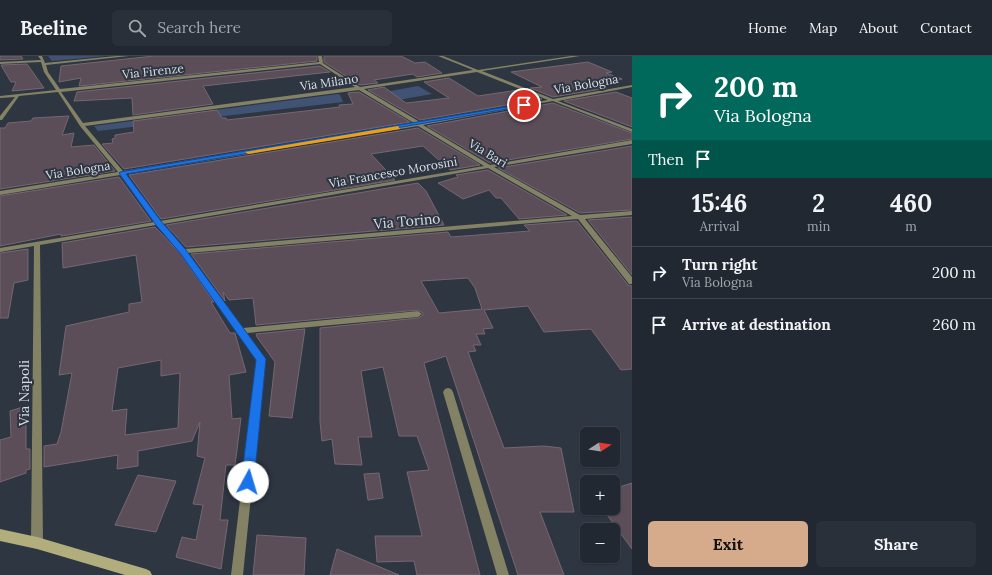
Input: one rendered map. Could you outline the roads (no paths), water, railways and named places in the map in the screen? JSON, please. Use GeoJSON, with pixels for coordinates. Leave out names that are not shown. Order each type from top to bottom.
{"type":"FeatureCollection","features":[{"type":"Feature","properties":{"kind":"street"},"geometry":{"type":"LineString","coordinates":[[40,56],[44,63],[46,72],[82,125],[122,173],[158,223],[183,251],[262,359],[237,575]]}},
{"type":"Feature","properties":{"kind":"street"},"geometry":{"type":"LineString","coordinates":[[0,63],[44,63],[127,56]]}},
{"type":"Feature","properties":{"kind":"street"},"geometry":{"type":"LineString","coordinates":[[320,56],[321,63]]}},
{"type":"Feature","properties":{"kind":"street"},"geometry":{"type":"LineString","coordinates":[[440,56],[632,131]]}},
{"type":"Feature","properties":{"kind":"street","name":"Via Milano"},"geometry":{"type":"LineString","coordinates":[[82,125],[361,88],[578,56]]}},
{"type":"Feature","properties":{"kind":"street","name":"Via Bari"},"geometry":{"type":"LineString","coordinates":[[321,63],[490,167],[582,218],[632,282]]}},
{"type":"Feature","properties":{"kind":"street","name":"Via Firenze"},"geometry":{"type":"LineString","coordinates":[[0,97],[321,63]]}},
{"type":"Feature","properties":{"kind":"street","name":"Via Bologna"},"geometry":{"type":"LineString","coordinates":[[0,194],[419,124],[632,86]]}},
{"type":"Feature","properties":{"kind":"street"},"geometry":{"type":"LineString","coordinates":[[0,119],[18,95]]}},
{"type":"Feature","properties":{"kind":"street","name":"Via Francesco Morosini"},"geometry":{"type":"LineString","coordinates":[[0,250],[632,142]]}},
{"type":"Feature","properties":{"kind":"street","name":"Via Torino"},"geometry":{"type":"LineString","coordinates":[[183,251],[632,213]]}},
{"type":"Feature","properties":{"kind":"street","name":"Via Napoli"},"geometry":{"type":"LineString","coordinates":[[37,244],[37,542]]}},
{"type":"Feature","properties":{"kind":"street"},"geometry":{"type":"LineString","coordinates":[[241,331],[418,314]]}},
{"type":"Feature","properties":{"kind":"street"},"geometry":{"type":"LineString","coordinates":[[448,392],[503,575]]}},
{"type":"Feature","properties":{"kind":"street"},"geometry":{"type":"LineString","coordinates":[[0,534],[37,542],[146,575]]}}]}
